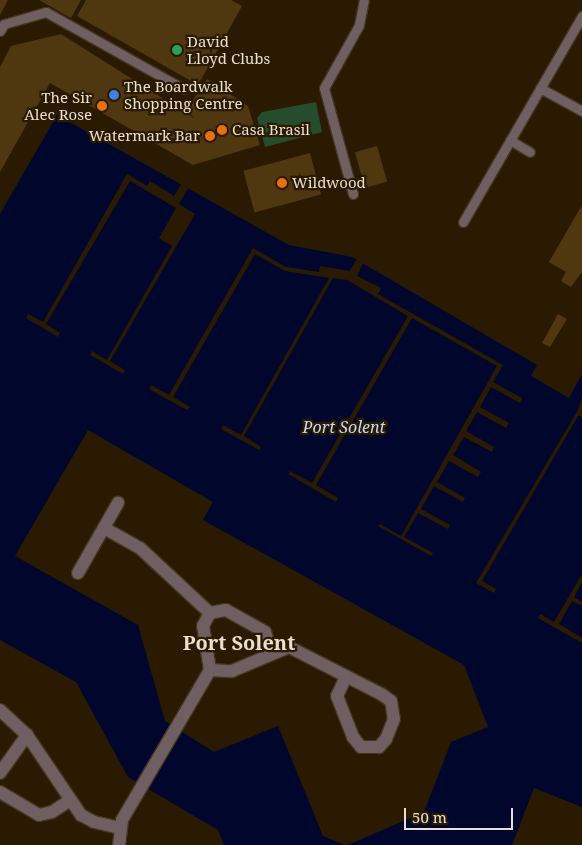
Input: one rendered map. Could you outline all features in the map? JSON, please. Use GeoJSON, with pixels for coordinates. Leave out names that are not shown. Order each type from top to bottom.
{"type":"FeatureCollection","features":[{"type":"Feature","properties":{"kind":"street"},"geometry":{"type":"LineString","coordinates":[[78,573],[118,503]]}},
{"type":"Feature","properties":{"kind":"street"},"geometry":{"type":"LineString","coordinates":[[104,528],[140,548],[210,613]]}},
{"type":"Feature","properties":{"kind":"street"},"geometry":{"type":"LineString","coordinates":[[210,613],[226,610],[265,632],[272,654]]}},
{"type":"Feature","properties":{"kind":"street"},"geometry":{"type":"LineString","coordinates":[[119,845],[120,828],[210,670],[203,626],[210,613]]}},
{"type":"Feature","properties":{"kind":"street"},"geometry":{"type":"LineString","coordinates":[[210,670],[232,671],[289,647],[386,697],[394,707],[390,731],[379,747],[361,747],[353,737],[337,696],[346,677]]}},
{"type":"Feature","properties":{"kind":"street"},"geometry":{"type":"LineString","coordinates":[[0,710],[27,735],[69,801],[87,819],[120,828]]}},
{"type":"Feature","properties":{"kind":"street"},"geometry":{"type":"LineString","coordinates":[[0,773],[27,735]]}},
{"type":"Feature","properties":{"kind":"street"},"geometry":{"type":"LineString","coordinates":[[0,792],[38,815],[52,812],[69,801]]}},
{"type":"Feature","properties":{"kind":"lane"},"geometry":{"type":"LineString","coordinates":[[353,194],[324,88],[359,25],[364,0]]}},
{"type":"Feature","properties":{"kind":"lane"},"geometry":{"type":"LineString","coordinates":[[0,31],[4,24],[46,12],[184,90]]}},
{"type":"Feature","properties":{"kind":"lane"},"geometry":{"type":"LineString","coordinates":[[463,222],[582,16]]}},
{"type":"Feature","properties":{"kind":"lane"},"geometry":{"type":"LineString","coordinates":[[540,88],[582,112]]}},
{"type":"Feature","properties":{"kind":"lane"},"geometry":{"type":"LineString","coordinates":[[510,140],[530,152]]}},
{"type":"Feature","properties":{"kind":"green space"},"geometry":{"type":"Polygon","coordinates":[[[316,102],[322,132],[265,147],[257,118],[262,112],[316,102]]]}},
{"type":"Feature","properties":{"kind":"water","name":"Port Solent"},"geometry":{"type":"Polygon","coordinates":[[[57,115],[289,245],[352,257],[537,365],[531,376],[569,398],[582,374],[582,807],[534,788],[512,845],[348,845],[424,812],[451,742],[488,727],[464,665],[203,520],[213,502],[88,430],[15,556],[138,625],[165,721],[214,752],[278,726],[323,836],[345,845],[224,845],[218,830],[128,777],[76,682],[0,640],[0,214],[57,115]]]}},
{"type":"Feature","properties":{"kind":"pier"},"geometry":{"type":"Polygon","coordinates":[[[127,174],[147,186],[150,181],[174,196],[181,184],[188,188],[179,204],[195,214],[110,361],[125,370],[123,374],[90,355],[92,351],[107,360],[172,246],[159,238],[176,208],[130,181],[46,324],[60,333],[58,337],[26,318],[28,314],[43,322],[127,174]]]}},
{"type":"Feature","properties":{"kind":"pier"},"geometry":{"type":"Polygon","coordinates":[[[253,248],[286,267],[319,272],[320,266],[350,271],[356,260],[363,263],[357,276],[381,288],[378,294],[503,365],[493,382],[522,398],[520,403],[491,387],[480,407],[509,423],[506,428],[477,412],[466,431],[494,447],[492,452],[464,437],[453,455],[481,472],[478,477],[449,461],[437,482],[465,498],[463,502],[434,486],[421,509],[450,525],[448,529],[418,513],[404,537],[433,553],[431,556],[378,526],[380,524],[401,536],[497,366],[412,318],[316,485],[338,498],[336,502],[288,474],[290,471],[312,483],[408,316],[347,280],[333,278],[244,436],[261,447],[259,450],[221,429],[223,425],[241,435],[329,278],[285,271],[255,254],[173,397],[190,407],[187,410],[149,389],[151,385],[169,395],[253,248]]]}},
{"type":"Feature","properties":{"kind":"pier"},"geometry":{"type":"Polygon","coordinates":[[[582,396],[582,417],[578,416],[482,581],[496,589],[494,593],[476,583],[578,410],[582,396]]]}},
{"type":"Feature","properties":{"kind":"pier"},"geometry":{"type":"Polygon","coordinates":[[[582,574],[582,582],[574,597],[582,602],[582,606],[572,601],[559,624],[582,638],[582,643],[538,618],[540,614],[554,622],[582,574]]]}},
{"type":"Feature","properties":{"kind":"building"},"geometry":{"type":"Polygon","coordinates":[[[0,0],[8,0],[0,15],[0,0]]]}},
{"type":"Feature","properties":{"kind":"building"},"geometry":{"type":"Polygon","coordinates":[[[39,0],[81,0],[71,18],[39,0]]]}},
{"type":"Feature","properties":{"kind":"building","name":"David Lloyd Clubs"},"geometry":{"type":"Polygon","coordinates":[[[86,0],[231,0],[242,6],[198,85],[77,16],[86,0]]]}},
{"type":"Feature","properties":{"kind":"building","name":"The Boardwalk Shopping Centre"},"geometry":{"type":"Polygon","coordinates":[[[61,34],[194,118],[187,110],[207,79],[248,106],[260,145],[193,165],[50,83],[0,172],[0,67],[11,46],[61,34]]]}},
{"type":"Feature","properties":{"kind":"building"},"geometry":{"type":"Polygon","coordinates":[[[377,146],[387,182],[365,188],[355,152],[377,146]]]}},
{"type":"Feature","properties":{"kind":"building","name":"Wildwood"},"geometry":{"type":"Polygon","coordinates":[[[310,153],[321,195],[254,212],[243,171],[310,153]]]}},
{"type":"Feature","properties":{"kind":"building"},"geometry":{"type":"Polygon","coordinates":[[[582,205],[582,272],[571,287],[561,281],[566,272],[549,262],[582,205]]]}},
{"type":"Feature","properties":{"kind":"building"},"geometry":{"type":"Polygon","coordinates":[[[558,314],[567,319],[550,347],[542,343],[558,314]]]}},
{"type":"Feature","properties":{"kind":"place","name":"David Lloyd Clubs"},"geometry":{"type":"Point","coordinates":[177,50]}},
{"type":"Feature","properties":{"kind":"place","name":"The Boardwalk Shopping Centre"},"geometry":{"type":"Point","coordinates":[114,95]}},
{"type":"Feature","properties":{"kind":"place","name":"The Sir Alec Rose"},"geometry":{"type":"Point","coordinates":[102,106]}},
{"type":"Feature","properties":{"kind":"place","name":"Casa Brasil"},"geometry":{"type":"Point","coordinates":[222,130]}},
{"type":"Feature","properties":{"kind":"place","name":"Watermark Bar"},"geometry":{"type":"Point","coordinates":[210,136]}},
{"type":"Feature","properties":{"kind":"place","name":"Wildwood"},"geometry":{"type":"Point","coordinates":[282,183]}},
{"type":"Feature","properties":{"kind":"district","name":"Port Solent"},"geometry":{"type":"Point","coordinates":[239,642]}}]}
